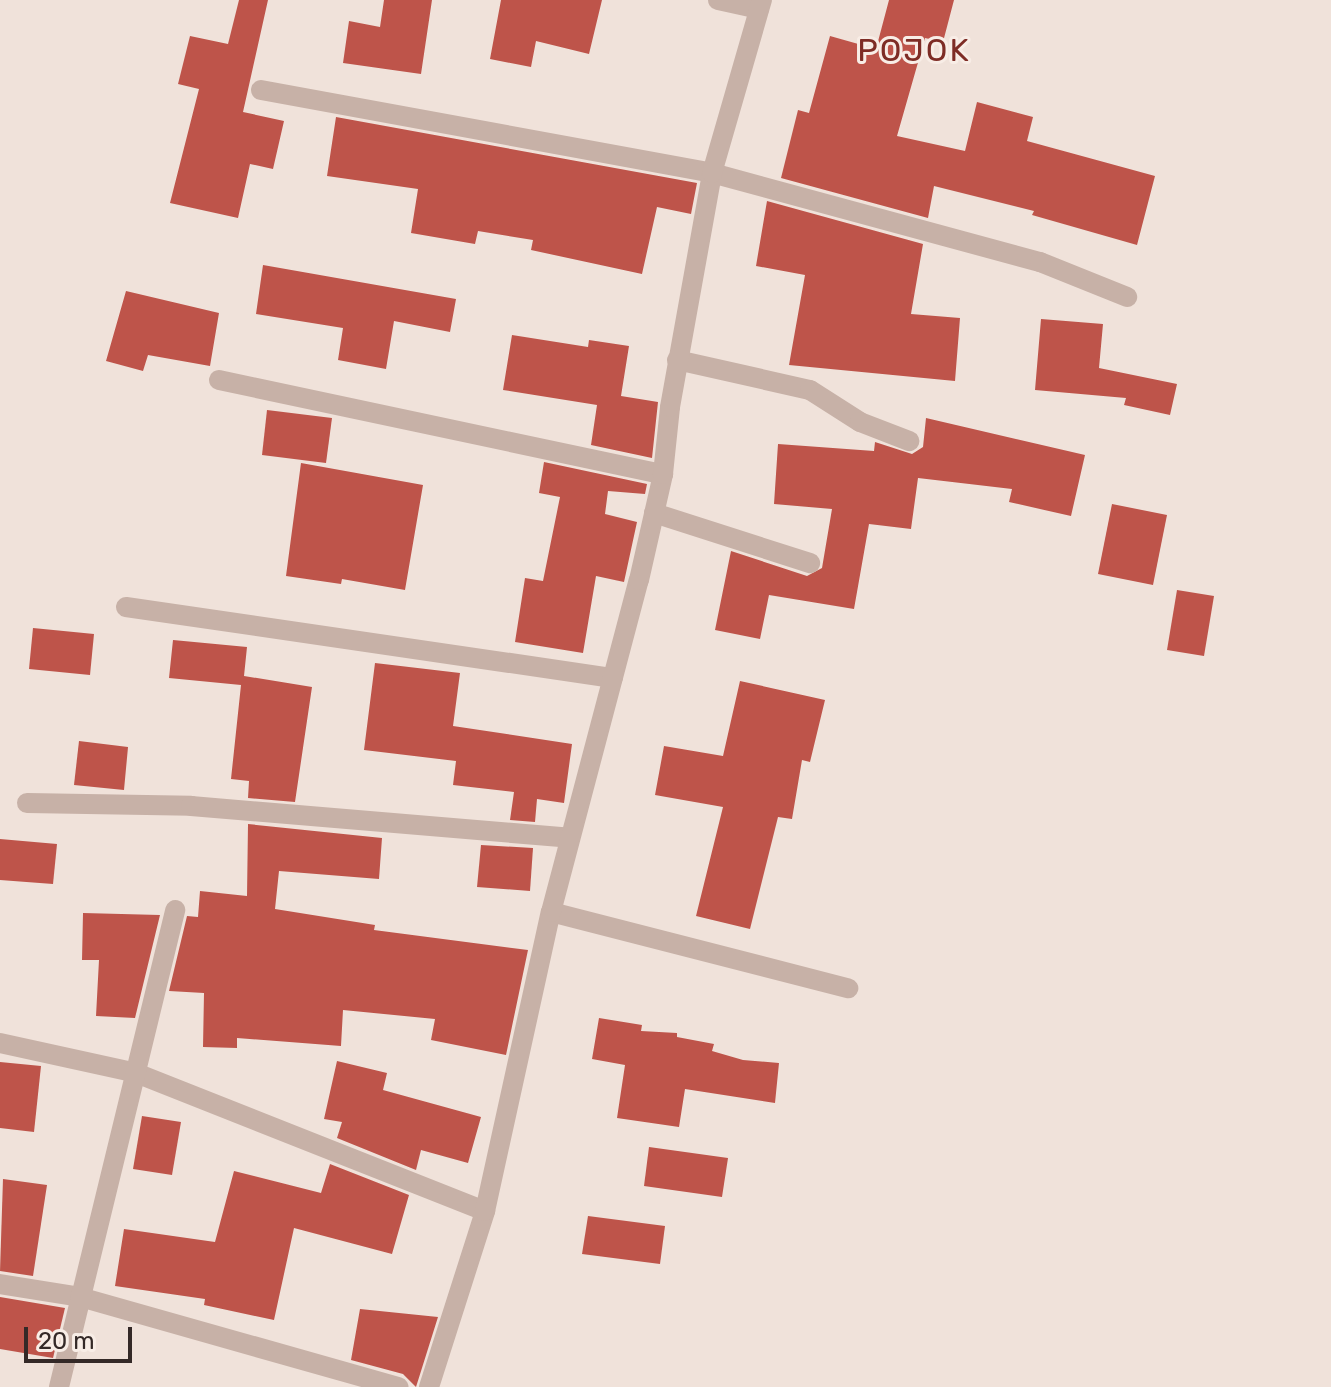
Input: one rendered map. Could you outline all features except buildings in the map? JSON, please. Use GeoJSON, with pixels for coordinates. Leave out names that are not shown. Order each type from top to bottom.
{"type":"FeatureCollection","features":[{"type":"Feature","properties":{"kind":"street"},"geometry":{"type":"LineString","coordinates":[[429,1387],[485,1211],[551,912],[654,513],[663,474],[677,360],[712,173],[761,4],[718,0]]}},
{"type":"Feature","properties":{"kind":"street"},"geometry":{"type":"LineString","coordinates":[[261,90],[712,173],[1040,262],[1127,297]]}},
{"type":"Feature","properties":{"kind":"street"},"geometry":{"type":"LineString","coordinates":[[677,360],[810,390],[860,422],[909,441]]}},
{"type":"Feature","properties":{"kind":"street"},"geometry":{"type":"LineString","coordinates":[[219,380],[663,474]]}},
{"type":"Feature","properties":{"kind":"street"},"geometry":{"type":"LineString","coordinates":[[654,513],[810,563]]}},
{"type":"Feature","properties":{"kind":"street"},"geometry":{"type":"LineString","coordinates":[[126,607],[613,678]]}},
{"type":"Feature","properties":{"kind":"street"},"geometry":{"type":"LineString","coordinates":[[27,803],[191,806],[570,838]]}},
{"type":"Feature","properties":{"kind":"street"},"geometry":{"type":"LineString","coordinates":[[59,1387],[175,910]]}},
{"type":"Feature","properties":{"kind":"street"},"geometry":{"type":"LineString","coordinates":[[551,912],[848,988]]}},
{"type":"Feature","properties":{"kind":"street"},"geometry":{"type":"LineString","coordinates":[[0,1043],[136,1073],[485,1211]]}},
{"type":"Feature","properties":{"kind":"street"},"geometry":{"type":"LineString","coordinates":[[0,1284],[80,1297],[399,1387]]}},
{"type":"Feature","properties":{"kind":"district","name":"POJOK"},"geometry":{"type":"Point","coordinates":[914,50]}}]}
